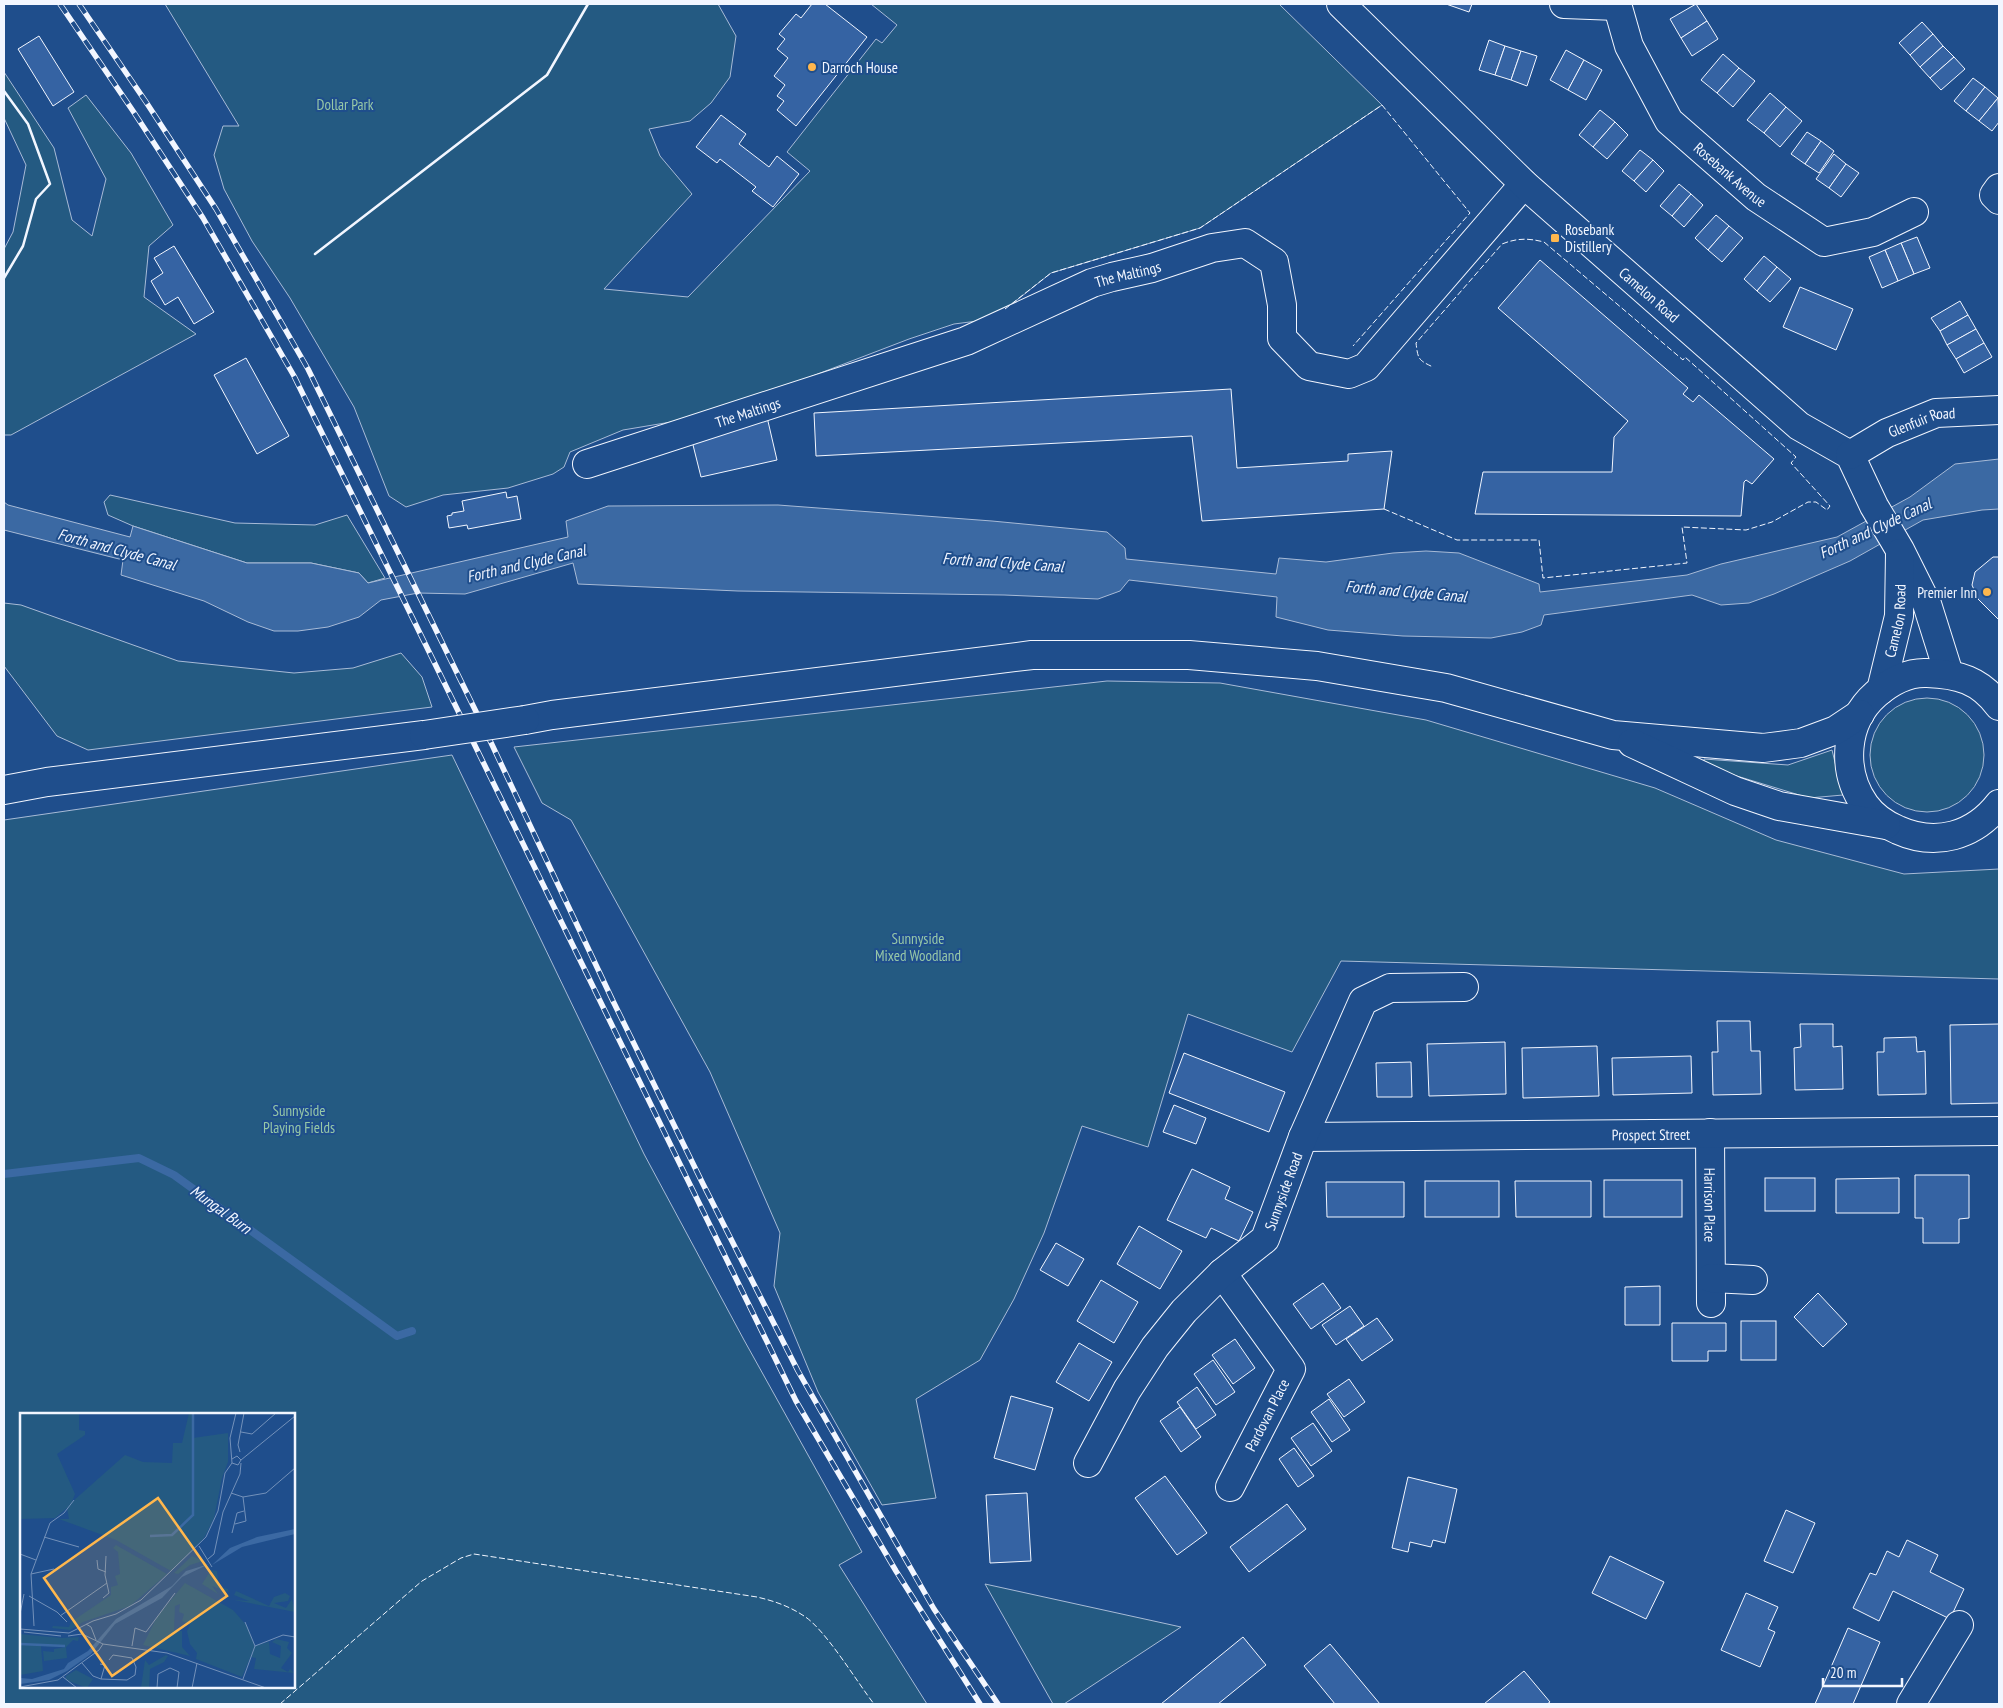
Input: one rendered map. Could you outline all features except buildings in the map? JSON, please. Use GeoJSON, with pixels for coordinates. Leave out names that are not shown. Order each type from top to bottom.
{"type":"FeatureCollection","features":[{"type":"Feature","properties":{"kind":"main road","name":"Camelon Road"},"geometry":{"type":"LineString","coordinates":[[1341,4],[1524,184],[1800,426],[1850,454],[1874,506],[1900,550],[1927,604],[1949,674]]}},
{"type":"Feature","properties":{"kind":"main road"},"geometry":{"type":"LineString","coordinates":[[1564,4],[1617,5]]}},
{"type":"Feature","properties":{"kind":"main road","name":"Rosebank Avenue"},"geometry":{"type":"LineString","coordinates":[[1617,5],[1629,46],[1669,121],[1756,197],[1824,242],[1873,232],[1914,212]]}},
{"type":"Feature","properties":{"kind":"main road","name":"The Maltings"},"geometry":{"type":"LineString","coordinates":[[587,464],[966,341],[1092,283],[1112,276],[1152,268],[1212,248],[1245,243],[1274,262],[1282,305],[1282,338],[1309,366],[1349,374],[1366,368],[1524,184]]}},
{"type":"Feature","properties":{"kind":"main road"},"geometry":{"type":"LineString","coordinates":[[1999,188],[1994,195],[1999,200]]}},
{"type":"Feature","properties":{"kind":"main road","name":"Glenfuir Road"},"geometry":{"type":"LineString","coordinates":[[1850,454],[1887,433],[1936,413],[1999,410]]}},
{"type":"Feature","properties":{"kind":"main road","name":"Camelon Road"},"geometry":{"type":"LineString","coordinates":[[1881,690],[1899,616],[1900,550]]}},
{"type":"Feature","properties":{"kind":"main road"},"geometry":{"type":"LineString","coordinates":[[4,790],[47,782],[424,735],[552,715],[1032,655],[1189,655],[1317,666],[1446,688],[1614,735],[1735,791],[1779,806],[1886,825],[1911,836],[1938,839],[1965,832],[1999,832]]}},
{"type":"Feature","properties":{"kind":"main road"},"geometry":{"type":"LineString","coordinates":[[1886,825],[1865,806],[1854,783],[1848,753],[1853,726],[1867,702],[1894,680],[1918,672],[1949,674],[1969,680],[1991,695],[1999,706]]}},
{"type":"Feature","properties":{"kind":"main road"},"geometry":{"type":"LineString","coordinates":[[1614,735],[1763,748],[1801,742],[1836,730],[1860,714]]}},
{"type":"Feature","properties":{"kind":"main road"},"geometry":{"type":"LineString","coordinates":[[1965,832],[1988,818],[1999,804]]}},
{"type":"Feature","properties":{"kind":"main road","name":"Sunnyside Road"},"geometry":{"type":"LineString","coordinates":[[1088,1463],[1127,1390],[1155,1347],[1184,1312],[1222,1273],[1265,1239],[1303,1137],[1363,1001],[1390,988],[1464,986]]}},
{"type":"Feature","properties":{"kind":"main road","name":"Prospect Street"},"geometry":{"type":"LineString","coordinates":[[1303,1137],[1999,1131]]}},
{"type":"Feature","properties":{"kind":"main road","name":"Harrison Place"},"geometry":{"type":"LineString","coordinates":[[1710,1133],[1711,1291],[1754,1280]]}},
{"type":"Feature","properties":{"kind":"main road","name":"Pardovan Place"},"geometry":{"type":"LineString","coordinates":[[1222,1273],[1290,1369],[1230,1487]]}},
{"type":"Feature","properties":{"kind":"main road"},"geometry":{"type":"LineString","coordinates":[[1911,1704],[1959,1625]]}},
{"type":"Feature","properties":{"kind":"green space","name":"Dollar Park"},"geometry":{"type":"Polygon","coordinates":[[[165,4],[718,4],[736,36],[730,77],[711,103],[690,121],[649,129],[660,156],[692,194],[604,289],[688,297],[810,171],[787,152],[876,39],[882,43],[897,25],[871,4],[1279,4],[1382,105],[1200,228],[1051,273],[993,319],[954,324],[909,339],[776,390],[689,419],[623,430],[570,452],[564,467],[553,474],[508,488],[443,495],[406,507],[389,496],[354,407],[290,298],[252,241],[224,189],[214,155],[223,126],[239,126],[165,4]]]}},
{"type":"Feature","properties":{"kind":"green space"},"geometry":{"type":"Polygon","coordinates":[[[4,72],[54,148],[72,220],[92,236],[106,179],[68,108],[86,95],[131,153],[173,225],[149,246],[144,297],[196,334],[11,435],[4,435],[4,249],[13,232],[26,165],[4,118],[4,72]]]}},
{"type":"Feature","properties":{"kind":"green space"},"geometry":{"type":"Polygon","coordinates":[[[110,495],[235,523],[315,525],[347,515],[385,578],[368,583],[359,573],[311,563],[247,563],[133,526],[108,515],[104,502],[110,495]]]}},
{"type":"Feature","properties":{"kind":"green space"},"geometry":{"type":"Polygon","coordinates":[[[4,603],[21,605],[178,661],[294,673],[353,668],[401,653],[422,677],[432,707],[88,750],[57,736],[4,666],[4,603]]]}},
{"type":"Feature","properties":{"kind":"green space","name":"Sunnyside Mixed Woodland"},"geometry":{"type":"Polygon","coordinates":[[[1107,681],[1220,683],[1426,720],[1655,788],[1776,840],[1904,874],[1999,869],[1999,979],[1341,961],[1292,1052],[1188,1014],[1148,1147],[1082,1126],[1044,1233],[1014,1299],[980,1360],[916,1399],[936,1498],[882,1505],[818,1392],[774,1286],[780,1233],[710,1072],[571,820],[542,803],[514,747],[1107,681]]]}},
{"type":"Feature","properties":{"kind":"green space"},"geometry":{"type":"Polygon","coordinates":[[[1927,698],[1949,702],[1968,714],[1980,733],[1984,755],[1980,777],[1968,796],[1949,808],[1927,812],[1905,808],[1886,796],[1874,777],[1870,755],[1874,733],[1886,714],[1905,702],[1927,698]]]}},
{"type":"Feature","properties":{"kind":"green space"},"geometry":{"type":"Polygon","coordinates":[[[1832,750],[1843,795],[1809,798],[1704,766],[1704,759],[1788,765],[1832,750]]]}},
{"type":"Feature","properties":{"kind":"green space","name":"Sunnyside Playing Fields"},"geometry":{"type":"Polygon","coordinates":[[[452,755],[644,1154],[744,1340],[862,1552],[839,1565],[927,1704],[4,1704],[4,820],[452,755]]]}},
{"type":"Feature","properties":{"kind":"green space"},"geometry":{"type":"Polygon","coordinates":[[[985,1584],[1181,1627],[1064,1704],[1053,1704],[985,1584]]]}},
{"type":"Feature","properties":{"kind":"water","name":"Forth and Clyde Canal"},"geometry":{"type":"Polygon","coordinates":[[[1999,459],[1999,509],[1923,520],[1850,561],[1749,603],[1721,605],[1692,595],[1544,615],[1541,625],[1522,632],[1491,638],[1403,636],[1328,630],[1276,617],[1277,597],[1129,580],[1120,591],[1098,599],[1004,595],[738,591],[578,584],[573,563],[465,594],[418,593],[381,600],[359,617],[328,627],[298,631],[274,631],[248,622],[204,601],[121,575],[123,560],[4,530],[4,502],[8,505],[130,537],[133,526],[247,563],[311,563],[359,573],[368,583],[568,537],[566,521],[608,506],[778,505],[992,521],[1107,532],[1125,548],[1126,559],[1276,574],[1279,558],[1326,562],[1393,553],[1426,551],[1459,553],[1539,584],[1540,592],[1687,575],[1721,564],[1837,537],[1910,497],[1955,464],[1999,459]]]}},
{"type":"Feature","properties":{"kind":"waterway","name":"Mungal Burn"},"geometry":{"type":"LineString","coordinates":[[4,1174],[139,1158],[174,1175],[397,1336],[412,1331]]}},
{"type":"Feature","properties":{"kind":"railway"},"geometry":{"type":"LineString","coordinates":[[60,4],[203,218],[294,376],[796,1401],[896,1571],[980,1704]]}},
{"type":"Feature","properties":{"kind":"railway"},"geometry":{"type":"LineString","coordinates":[[79,4],[216,209],[308,369],[486,732],[612,999],[798,1371],[934,1609],[998,1704]]}},
{"type":"Feature","properties":{"kind":"fence"},"geometry":{"type":"LineString","coordinates":[[1005,309],[1051,273],[1200,228],[1382,105],[1470,213],[1353,346]]}},
{"type":"Feature","properties":{"kind":"fence"},"geometry":{"type":"LineString","coordinates":[[1384,509],[1457,540],[1539,540],[1543,578],[1687,563],[1682,527],[1746,530],[1772,522],[1808,502],[1816,502],[1827,510],[1830,506],[1791,463],[1796,457],[1685,357],[1683,360],[1544,242],[1523,239],[1502,244],[1416,343],[1417,353],[1420,358],[1424,363],[1433,367]]}},
{"type":"Feature","properties":{"kind":"fence"},"geometry":{"type":"LineString","coordinates":[[280,1704],[422,1581],[461,1558],[474,1554],[757,1597],[781,1604],[804,1616],[821,1632],[874,1704]]}},
{"type":"Feature","properties":{"kind":"wall"},"geometry":{"type":"LineString","coordinates":[[315,254],[547,75],[588,4]]}},
{"type":"Feature","properties":{"kind":"wall"},"geometry":{"type":"LineString","coordinates":[[4,91],[28,124],[50,184],[36,199],[23,246],[4,278]]}},
{"type":"Feature","properties":{"kind":"place","name":"Darroch House"},"geometry":{"type":"Point","coordinates":[812,67]}},
{"type":"Feature","properties":{"kind":"place","name":"Rosebank Distillery"},"geometry":{"type":"Point","coordinates":[1555,238]}},
{"type":"Feature","properties":{"kind":"place","name":"Premier Inn"},"geometry":{"type":"Point","coordinates":[1987,592]}}]}
